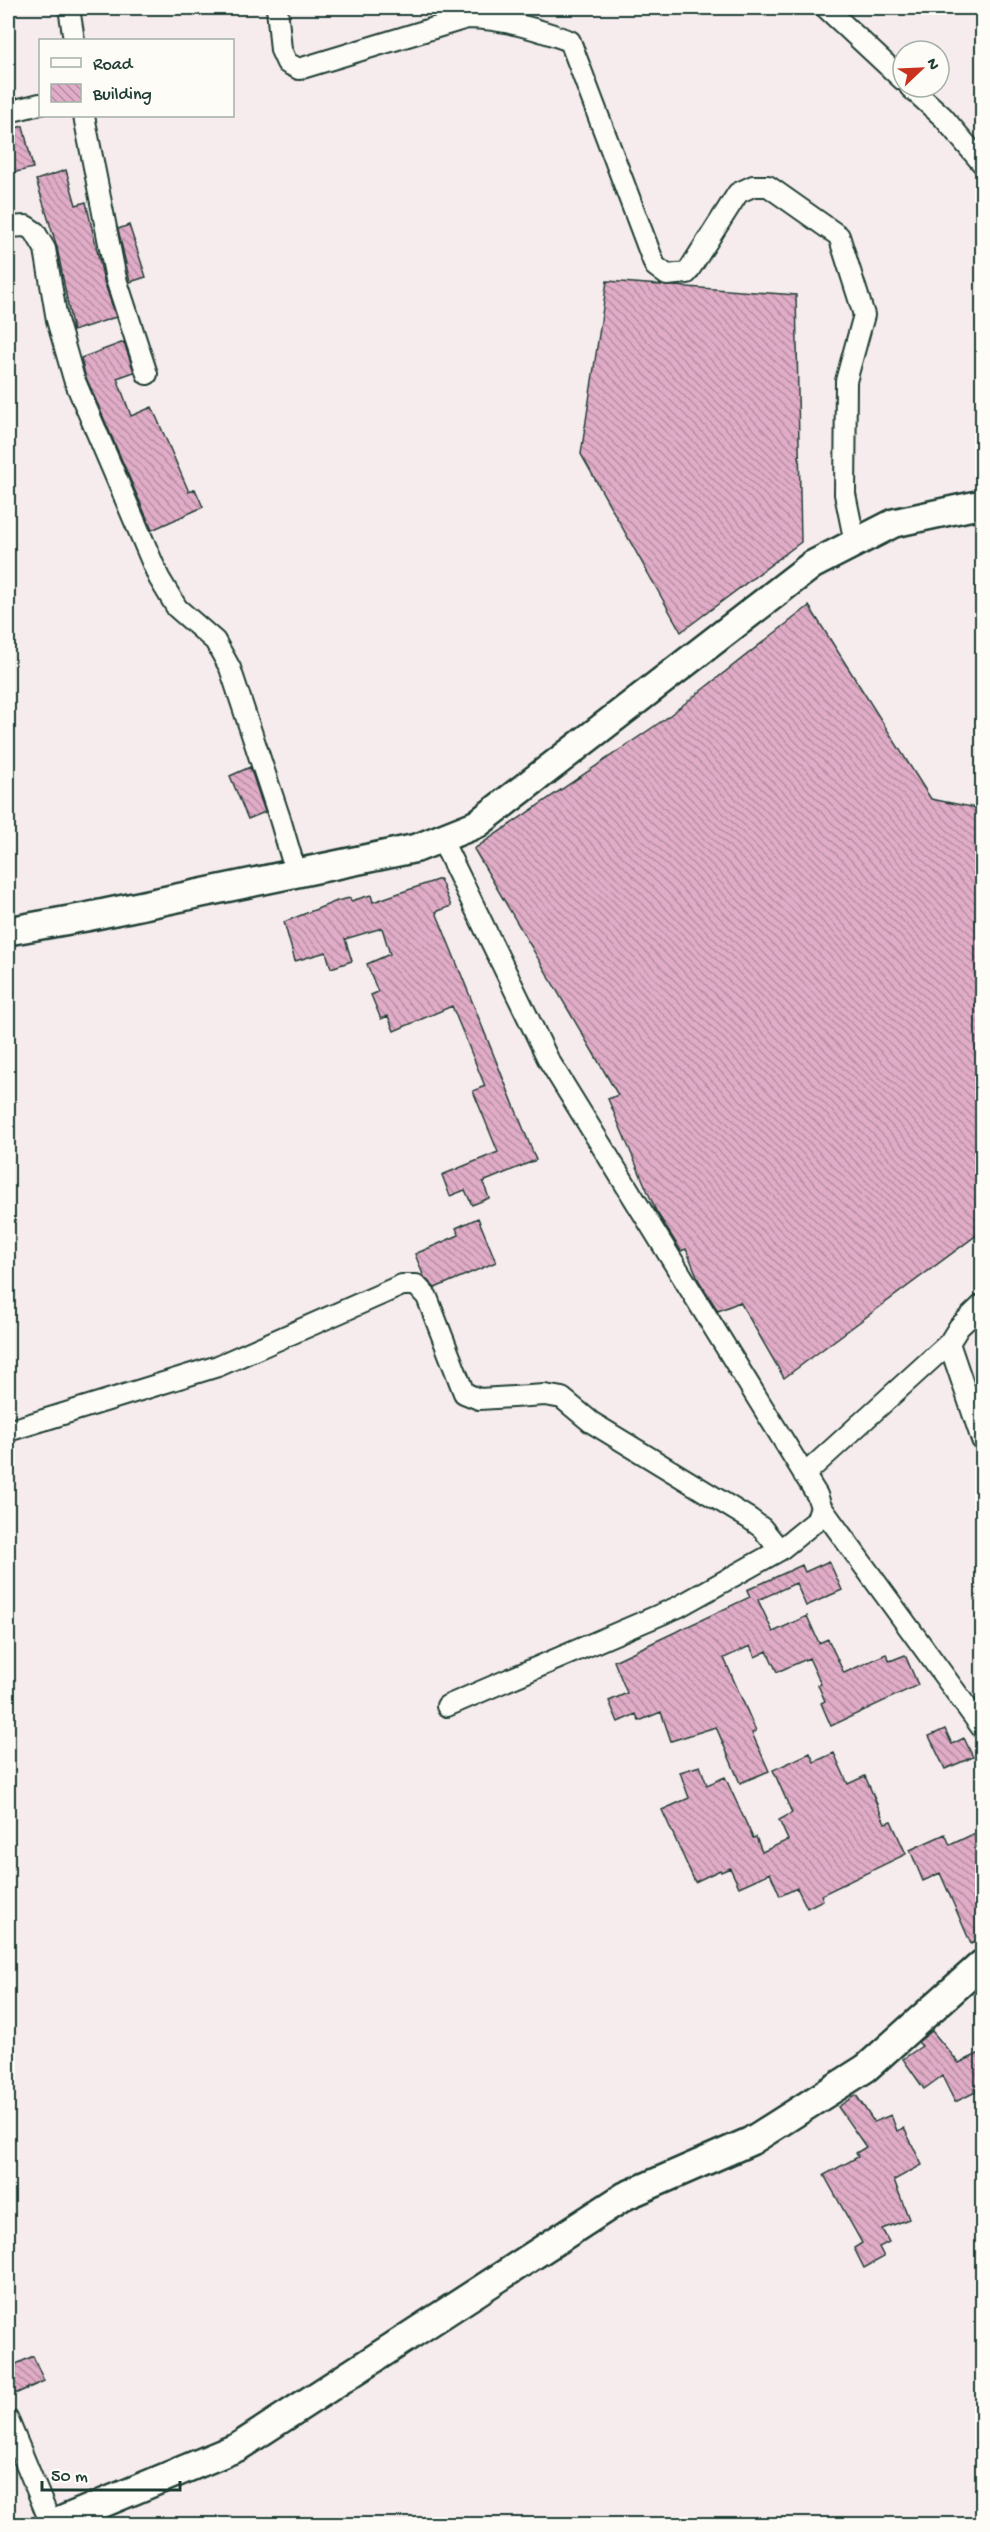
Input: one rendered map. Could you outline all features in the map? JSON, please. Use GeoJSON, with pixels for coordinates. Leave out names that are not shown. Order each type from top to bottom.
{"type":"FeatureCollection","features":[{"type":"Feature","properties":{"kind":"main road"},"geometry":{"type":"LineString","coordinates":[[8,931],[417,848],[477,824],[812,565],[894,523],[981,509]]}},
{"type":"Feature","properties":{"kind":"main road"},"geometry":{"type":"LineString","coordinates":[[52,2524],[238,2447],[625,2196],[751,2141],[866,2068],[982,1965]]}},
{"type":"Feature","properties":{"kind":"street"},"geometry":{"type":"LineString","coordinates":[[69,8],[74,39]]}},
{"type":"Feature","properties":{"kind":"street"},"geometry":{"type":"LineString","coordinates":[[277,8],[282,50],[287,63],[299,69],[467,18],[483,18],[551,34],[570,41],[655,266],[667,275],[687,273],[738,193],[753,186],[768,186],[839,236],[864,315],[846,381],[845,494],[855,543]]}},
{"type":"Feature","properties":{"kind":"street"},"geometry":{"type":"LineString","coordinates":[[826,8],[891,69]]}},
{"type":"Feature","properties":{"kind":"street"},"geometry":{"type":"LineString","coordinates":[[923,99],[980,154]]}},
{"type":"Feature","properties":{"kind":"street"},"geometry":{"type":"LineString","coordinates":[[8,112],[39,104]]}},
{"type":"Feature","properties":{"kind":"street"},"geometry":{"type":"LineString","coordinates":[[84,117],[116,279],[147,374]]}},
{"type":"Feature","properties":{"kind":"street"},"geometry":{"type":"LineString","coordinates":[[8,227],[26,226],[35,232],[45,249],[57,320],[74,379],[159,578],[177,608],[215,641],[230,668],[296,873]]}},
{"type":"Feature","properties":{"kind":"street"},"geometry":{"type":"LineString","coordinates":[[441,838],[548,1059],[817,1495],[821,1507],[982,1728]]}},
{"type":"Feature","properties":{"kind":"street"},"geometry":{"type":"LineString","coordinates":[[8,1431],[218,1366],[402,1285],[416,1285],[427,1297],[464,1393],[479,1399],[544,1395],[561,1398],[591,1422],[750,1519],[762,1528],[780,1550]]}},
{"type":"Feature","properties":{"kind":"street"},"geometry":{"type":"LineString","coordinates":[[804,1475],[949,1343],[959,1327],[982,1305]]}},
{"type":"Feature","properties":{"kind":"street"},"geometry":{"type":"LineString","coordinates":[[949,1343],[982,1440]]}},
{"type":"Feature","properties":{"kind":"street"},"geometry":{"type":"LineString","coordinates":[[447,1706],[678,1607],[780,1550],[816,1521],[821,1507]]}},
{"type":"Feature","properties":{"kind":"street"},"geometry":{"type":"LineString","coordinates":[[8,2420],[52,2524]]}},
{"type":"Feature","properties":{"kind":"building"},"geometry":{"type":"Polygon","coordinates":[[[23,126],[33,168],[8,174],[8,130],[23,126]]]}},
{"type":"Feature","properties":{"kind":"building"},"geometry":{"type":"Polygon","coordinates":[[[66,170],[76,205],[86,202],[104,281],[116,317],[73,331],[57,247],[36,180],[66,170]]]}},
{"type":"Feature","properties":{"kind":"building"},"geometry":{"type":"Polygon","coordinates":[[[129,225],[146,277],[130,282],[118,229],[129,225]]]}},
{"type":"Feature","properties":{"kind":"building"},"geometry":{"type":"Polygon","coordinates":[[[607,281],[796,295],[801,542],[681,632],[581,454],[607,281]]]}},
{"type":"Feature","properties":{"kind":"building"},"geometry":{"type":"Polygon","coordinates":[[[124,342],[134,372],[117,378],[131,416],[152,407],[189,492],[195,489],[203,507],[152,530],[85,375],[81,358],[124,342]]]}},
{"type":"Feature","properties":{"kind":"building"},"geometry":{"type":"Polygon","coordinates":[[[809,606],[931,799],[982,809],[982,1231],[784,1378],[740,1302],[718,1311],[699,1281],[686,1249],[681,1251],[656,1211],[608,1099],[618,1095],[474,849],[665,719],[809,606]]]}},
{"type":"Feature","properties":{"kind":"building"},"geometry":{"type":"Polygon","coordinates":[[[250,767],[265,812],[248,819],[230,776],[250,767]]]}},
{"type":"Feature","properties":{"kind":"building"},"geometry":{"type":"Polygon","coordinates":[[[440,879],[451,906],[436,912],[536,1160],[483,1182],[489,1198],[472,1205],[465,1190],[450,1196],[442,1175],[498,1152],[473,1091],[485,1086],[452,1006],[394,1031],[388,1016],[381,1019],[371,995],[378,992],[367,964],[390,954],[382,928],[345,939],[352,961],[331,968],[326,952],[295,961],[284,922],[337,901],[350,898],[351,901],[371,895],[373,902],[440,879]]]}},
{"type":"Feature","properties":{"kind":"building"},"geometry":{"type":"Polygon","coordinates":[[[478,1218],[496,1262],[435,1288],[424,1277],[415,1254],[459,1235],[456,1228],[478,1218]]]}},
{"type":"Feature","properties":{"kind":"building"},"geometry":{"type":"Polygon","coordinates":[[[829,1561],[842,1590],[806,1606],[796,1583],[758,1600],[773,1632],[807,1616],[819,1643],[828,1639],[844,1673],[886,1654],[890,1661],[905,1655],[918,1685],[831,1726],[821,1703],[825,1701],[818,1685],[821,1684],[809,1658],[777,1672],[767,1651],[755,1657],[750,1646],[724,1658],[756,1731],[752,1733],[769,1771],[740,1783],[716,1727],[671,1741],[661,1712],[639,1721],[636,1714],[618,1722],[609,1701],[627,1693],[614,1661],[750,1597],[747,1590],[802,1565],[805,1572],[829,1561]]]}},
{"type":"Feature","properties":{"kind":"building"},"geometry":{"type":"Polygon","coordinates":[[[945,1729],[952,1744],[964,1738],[973,1757],[945,1769],[929,1736],[945,1729]]]}},
{"type":"Feature","properties":{"kind":"building"},"geometry":{"type":"Polygon","coordinates":[[[810,1753],[814,1762],[834,1753],[848,1784],[865,1776],[885,1823],[891,1821],[906,1854],[821,1895],[823,1900],[807,1908],[797,1888],[780,1896],[770,1873],[739,1887],[730,1868],[721,1872],[720,1870],[695,1882],[662,1810],[689,1798],[680,1772],[700,1766],[707,1785],[725,1777],[753,1838],[756,1837],[762,1852],[788,1840],[779,1820],[792,1813],[773,1770],[810,1753]]]}},
{"type":"Feature","properties":{"kind":"building"},"geometry":{"type":"Polygon","coordinates":[[[982,1830],[982,1938],[971,1944],[940,1873],[923,1881],[910,1850],[945,1834],[950,1845],[982,1830]]]}},
{"type":"Feature","properties":{"kind":"building"},"geometry":{"type":"Polygon","coordinates":[[[932,2031],[959,2063],[982,2052],[982,2089],[955,2102],[942,2076],[924,2089],[903,2059],[922,2046],[918,2042],[932,2031]]]}},
{"type":"Feature","properties":{"kind":"building"},"geometry":{"type":"Polygon","coordinates":[[[856,2095],[874,2122],[891,2115],[897,2131],[904,2128],[922,2165],[894,2180],[909,2219],[882,2229],[889,2242],[879,2247],[884,2257],[864,2268],[854,2248],[862,2243],[824,2175],[858,2157],[856,2153],[866,2147],[838,2107],[856,2095]]]}},
{"type":"Feature","properties":{"kind":"building"},"geometry":{"type":"Polygon","coordinates":[[[33,2356],[44,2381],[8,2397],[8,2368],[33,2356]]]}}]}
